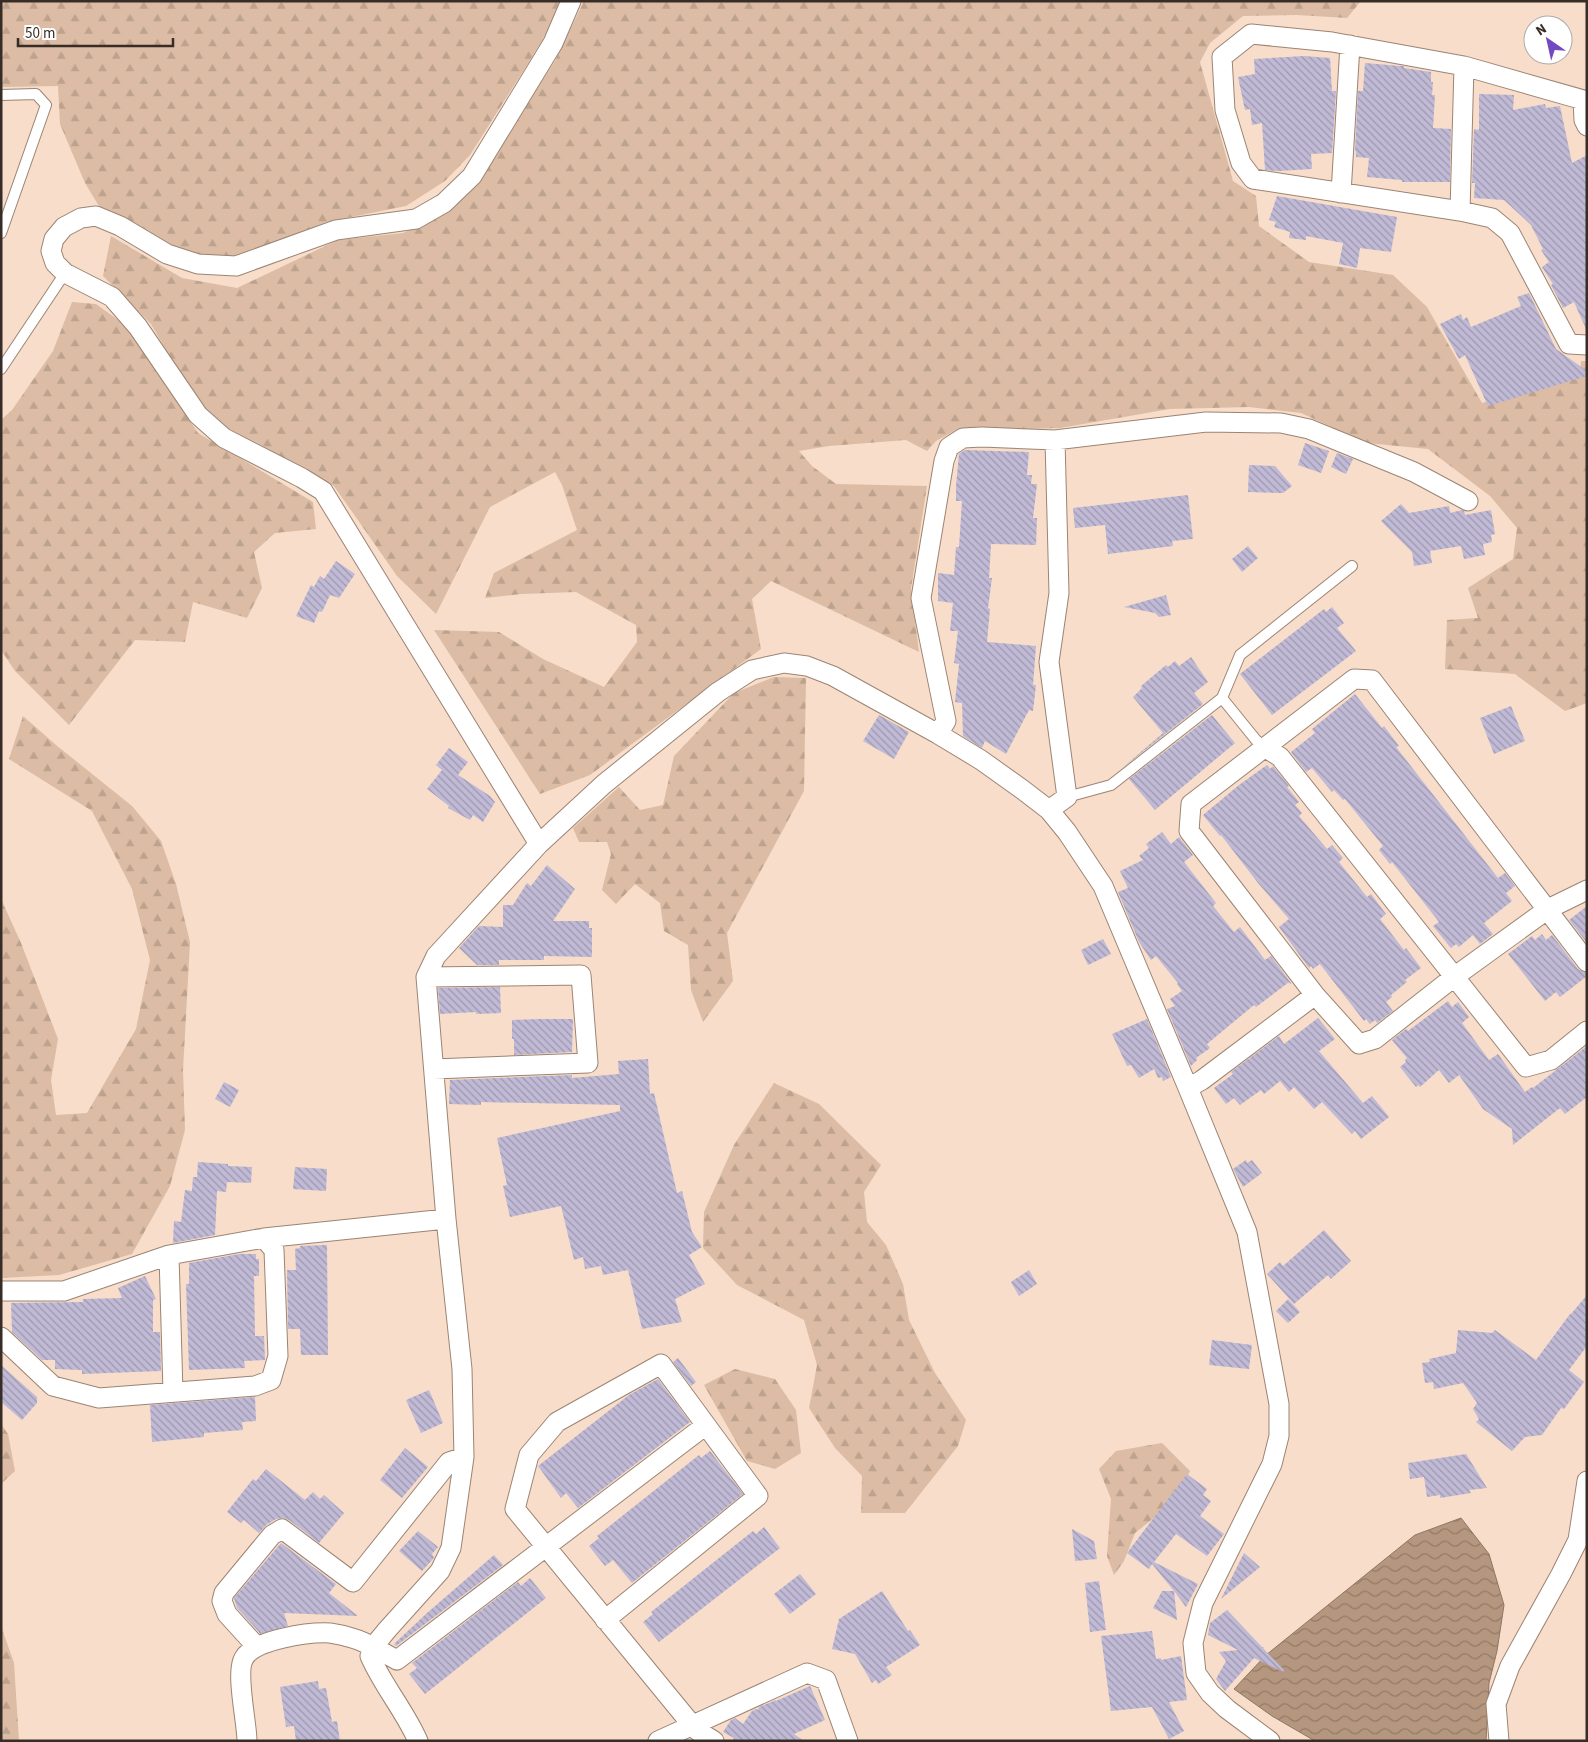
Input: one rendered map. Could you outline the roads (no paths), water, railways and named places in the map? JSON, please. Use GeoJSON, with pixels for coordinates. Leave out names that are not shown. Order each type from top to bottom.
{"type":"FeatureCollection","features":[{"type":"Feature","properties":{"kind":"street"},"geometry":{"type":"LineString","coordinates":[[539,844],[323,491],[302,478],[224,438],[198,415],[138,327],[112,297],[64,273],[55,263],[52,251],[54,239],[64,227],[82,218],[96,216],[120,226],[167,254],[198,264],[236,266],[336,230],[416,219],[444,203],[472,176],[553,43],[571,1]]}},
{"type":"Feature","properties":{"kind":"street"},"geometry":{"type":"LineString","coordinates":[[1587,126],[1584,120],[1585,101],[1464,66],[1332,42],[1251,34],[1222,57],[1225,110],[1241,163],[1253,180],[1460,211],[1492,218],[1510,233],[1569,344],[1587,345]]}},
{"type":"Feature","properties":{"kind":"street"},"geometry":{"type":"LineString","coordinates":[[1341,193],[1350,45]]}},
{"type":"Feature","properties":{"kind":"street"},"geometry":{"type":"LineString","coordinates":[[1460,211],[1464,66]]}},
{"type":"Feature","properties":{"kind":"street"},"geometry":{"type":"LineString","coordinates":[[938,734],[946,720],[921,598],[944,461],[949,447],[963,438],[1056,440],[1206,422],[1281,423],[1309,429],[1414,472],[1468,501]]}},
{"type":"Feature","properties":{"kind":"street"},"geometry":{"type":"LineString","coordinates":[[1049,810],[1066,796],[1049,662],[1058,593],[1056,440]]}},
{"type":"Feature","properties":{"kind":"street"},"geometry":{"type":"LineString","coordinates":[[418,1741],[413,1729],[377,1672],[370,1656],[373,1647],[440,1571],[451,1548],[464,1457],[462,1369],[446,1219],[426,977],[436,956],[539,844],[604,784],[718,692],[752,670],[784,663],[807,666],[833,676],[981,760],[1049,810],[1067,832],[1103,886],[1247,1232],[1279,1404],[1279,1436],[1272,1464],[1203,1603],[1193,1644],[1196,1673],[1210,1694],[1270,1741]]}},
{"type":"Feature","properties":{"kind":"street"},"geometry":{"type":"LineString","coordinates":[[1587,890],[1548,910],[1454,977],[1375,1038],[1359,1044],[1315,995],[1189,831],[1191,804],[1354,679],[1372,680],[1548,910],[1587,962]]}},
{"type":"Feature","properties":{"kind":"street"},"geometry":{"type":"LineString","coordinates":[[1266,748],[1280,757],[1526,1067],[1551,1060],[1587,1031]]}},
{"type":"Feature","properties":{"kind":"street"},"geometry":{"type":"LineString","coordinates":[[426,977],[581,975],[582,985],[588,1063],[434,1069]]}},
{"type":"Feature","properties":{"kind":"street"},"geometry":{"type":"LineString","coordinates":[[1188,1088],[1202,1080],[1315,995]]}},
{"type":"Feature","properties":{"kind":"street"},"geometry":{"type":"LineString","coordinates":[[1,1292],[64,1291],[169,1256],[264,1238],[446,1219]]}},
{"type":"Feature","properties":{"kind":"street"},"geometry":{"type":"LineString","coordinates":[[1,1337],[53,1386],[98,1398],[255,1386],[271,1380],[278,1356],[274,1250],[264,1238]]}},
{"type":"Feature","properties":{"kind":"street"},"geometry":{"type":"LineString","coordinates":[[169,1256],[173,1392]]}},
{"type":"Feature","properties":{"kind":"street"},"geometry":{"type":"LineString","coordinates":[[606,1620],[758,1496],[660,1364],[557,1422],[529,1455],[514,1509],[692,1725],[714,1741]]}},
{"type":"Feature","properties":{"kind":"street"},"geometry":{"type":"LineString","coordinates":[[247,1741],[241,1671],[244,1657],[257,1647],[300,1635],[331,1633],[355,1638],[397,1660],[706,1425]]}},
{"type":"Feature","properties":{"kind":"street"},"geometry":{"type":"LineString","coordinates":[[257,1647],[227,1614],[222,1601],[224,1593],[272,1535],[282,1528],[353,1582],[449,1462],[464,1457]]}},
{"type":"Feature","properties":{"kind":"street"},"geometry":{"type":"LineString","coordinates":[[1499,1741],[1496,1704],[1510,1666],[1578,1540],[1587,1481]]}},
{"type":"Feature","properties":{"kind":"street"},"geometry":{"type":"LineString","coordinates":[[658,1741],[807,1673],[826,1680],[848,1741]]}},
{"type":"Feature","properties":{"kind":"lane"},"geometry":{"type":"LineString","coordinates":[[1,95],[36,94],[46,106],[1,233]]}},
{"type":"Feature","properties":{"kind":"lane"},"geometry":{"type":"LineString","coordinates":[[1,369],[64,273]]}},
{"type":"Feature","properties":{"kind":"lane"},"geometry":{"type":"LineString","coordinates":[[1066,796],[1111,785],[1222,698],[1240,655],[1352,566]]}},
{"type":"Feature","properties":{"kind":"lane"},"geometry":{"type":"LineString","coordinates":[[1222,698],[1256,740],[1266,748]]}},
{"type":"Feature","properties":{"kind":"water"},"geometry":{"type":"Polygon","coordinates":[[[1461,1518],[1489,1554],[1504,1605],[1497,1651],[1489,1683],[1486,1741],[1315,1741],[1272,1716],[1234,1689],[1266,1655],[1415,1535],[1461,1518]]]}}]}
